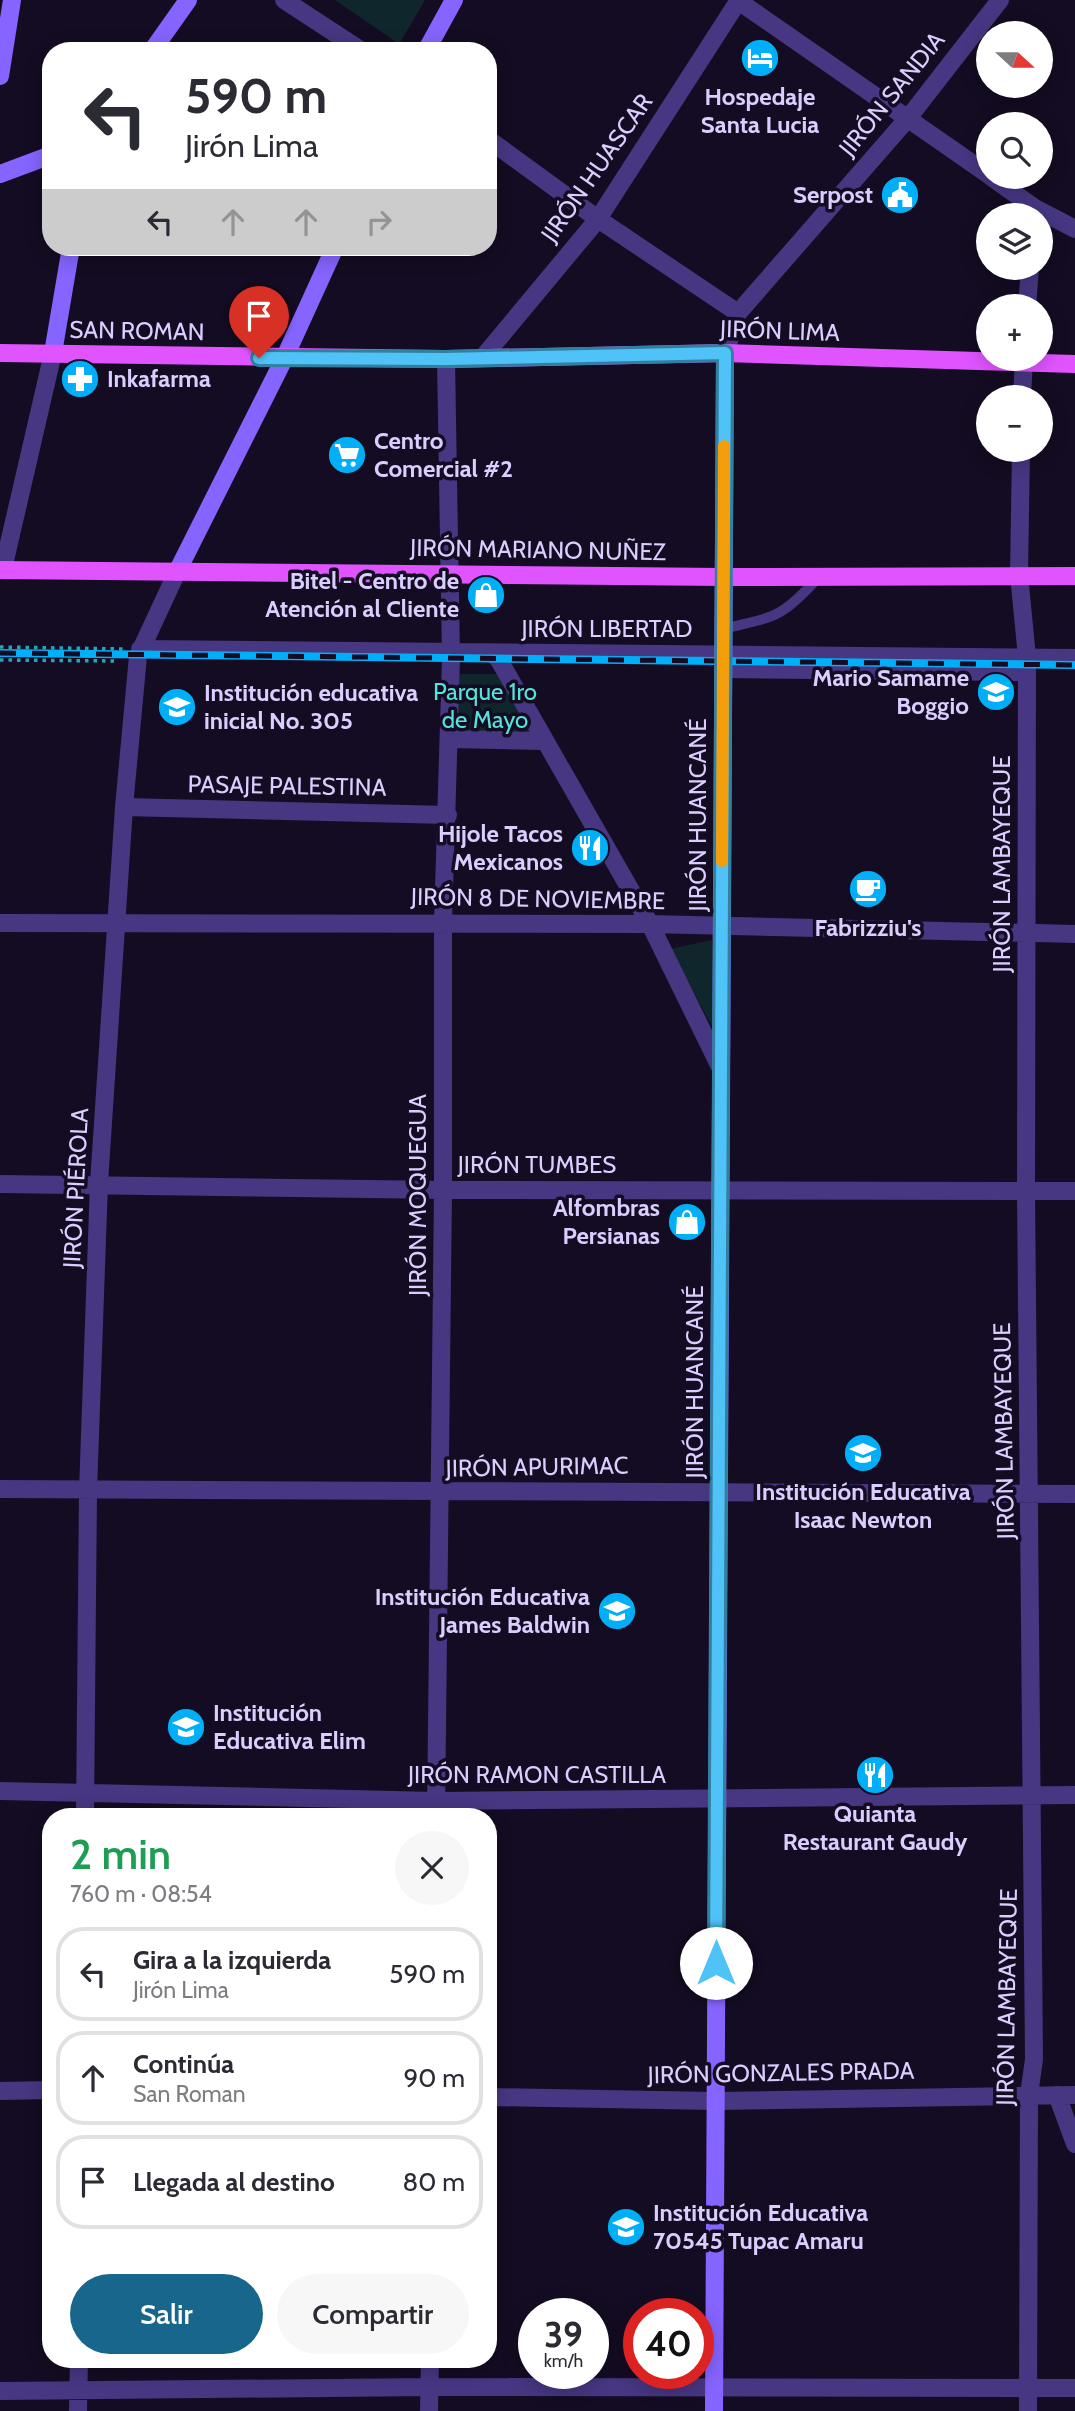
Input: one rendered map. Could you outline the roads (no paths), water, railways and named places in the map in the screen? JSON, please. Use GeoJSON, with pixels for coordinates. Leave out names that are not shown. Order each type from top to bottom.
{"type":"FeatureCollection","features":[{"type":"Feature","properties":{"kind":"main road","name":"SAN ROMAN"},"geometry":{"type":"LineString","coordinates":[[0,353],[285,359],[446,359],[484,356]]}},
{"type":"Feature","properties":{"kind":"main road","name":"JIRÓN LIMA"},"geometry":{"type":"LineString","coordinates":[[484,356],[725,353],[976,360]]}},
{"type":"Feature","properties":{"kind":"main road","name":"JIRÓN LIMA"},"geometry":{"type":"LineString","coordinates":[[1053,362],[1075,363]]}},
{"type":"Feature","properties":{"kind":"main road","name":"JIRÓN MARIANO NUÑEZ"},"geometry":{"type":"LineString","coordinates":[[1,569],[723,577],[1075,576]]}},
{"type":"Feature","properties":{"kind":"street"},"geometry":{"type":"LineString","coordinates":[[0,76],[12,0]]}},
{"type":"Feature","properties":{"kind":"street"},"geometry":{"type":"LineString","coordinates":[[158,42],[188,0]]}},
{"type":"Feature","properties":{"kind":"street"},"geometry":{"type":"LineString","coordinates":[[284,0],[348,42]]}},
{"type":"Feature","properties":{"kind":"street"},"geometry":{"type":"LineString","coordinates":[[431,42],[454,0]]}},
{"type":"Feature","properties":{"kind":"street"},"geometry":{"type":"LineString","coordinates":[[738,0],[976,166]]}},
{"type":"Feature","properties":{"kind":"street","name":"JIRÓN HUASCAR"},"geometry":{"type":"LineString","coordinates":[[484,356],[598,219],[738,0]]}},
{"type":"Feature","properties":{"kind":"street","name":"JIRÓN SANDIA"},"geometry":{"type":"LineString","coordinates":[[725,353],[738,313],[909,117],[1000,0]]}},
{"type":"Feature","properties":{"kind":"street"},"geometry":{"type":"LineString","coordinates":[[497,146],[598,219],[738,313]]}},
{"type":"Feature","properties":{"kind":"street"},"geometry":{"type":"LineString","coordinates":[[0,174],[42,158]]}},
{"type":"Feature","properties":{"kind":"street"},"geometry":{"type":"LineString","coordinates":[[1006,189],[1023,203]]}},
{"type":"Feature","properties":{"kind":"street"},"geometry":{"type":"LineString","coordinates":[[1053,220],[1075,229]]}},
{"type":"Feature","properties":{"kind":"street"},"geometry":{"type":"LineString","coordinates":[[1,569],[53,353],[69,256]]}},
{"type":"Feature","properties":{"kind":"street"},"geometry":{"type":"LineString","coordinates":[[177,572],[285,359],[331,256]]}},
{"type":"Feature","properties":{"kind":"street","name":"JIRÓN HUANCANÉ"},"geometry":{"type":"LineString","coordinates":[[714,2411],[725,353]]}},
{"type":"Feature","properties":{"kind":"street","name":"JIRÓN MOQUEGUA"},"geometry":{"type":"LineString","coordinates":[[436,1808],[443,1190],[443,922],[450,739],[446,359]]}},
{"type":"Feature","properties":{"kind":"street","name":"JIRÓN LAMBAYEQUE"},"geometry":{"type":"LineString","coordinates":[[1021,462],[1019,575],[1025,664],[1026,1191],[1034,1796],[1034,2059],[1029,2095],[1028,2411]]}},
{"type":"Feature","properties":{"kind":"street","name":"JIRÓN PIÉROLA"},"geometry":{"type":"LineString","coordinates":[[85,1808],[88,1491],[99,1183],[124,807],[140,649],[177,572]]}},
{"type":"Feature","properties":{"kind":"street","name":"JIRÓN LIBERTAD"},"geometry":{"type":"LineString","coordinates":[[140,649],[450,650],[723,662],[1025,664]]}},
{"type":"Feature","properties":{"kind":"street"},"geometry":{"type":"LineString","coordinates":[[492,653],[499,660],[650,924],[721,1069]]}},
{"type":"Feature","properties":{"kind":"street"},"geometry":{"type":"LineString","coordinates":[[1025,664],[1075,658]]}},
{"type":"Feature","properties":{"kind":"street"},"geometry":{"type":"LineString","coordinates":[[450,739],[543,741]]}},
{"type":"Feature","properties":{"kind":"street","name":"PASAJE PALESTINA"},"geometry":{"type":"LineString","coordinates":[[124,807],[447,815]]}},
{"type":"Feature","properties":{"kind":"street","name":"JIRÓN 8 DE NOVIEMBRE"},"geometry":{"type":"LineString","coordinates":[[0,923],[650,924],[1075,934]]}},
{"type":"Feature","properties":{"kind":"street","name":"JIRÓN TUMBES"},"geometry":{"type":"LineString","coordinates":[[0,1184],[99,1183],[443,1190],[1075,1191]]}},
{"type":"Feature","properties":{"kind":"street","name":"JIRÓN APURIMAC"},"geometry":{"type":"LineString","coordinates":[[0,1489],[439,1493],[719,1490],[1075,1494]]}},
{"type":"Feature","properties":{"kind":"street","name":"JIRÓN RAMON CASTILLA"},"geometry":{"type":"LineString","coordinates":[[0,1791],[414,1808]]}},
{"type":"Feature","properties":{"kind":"street","name":"JIRÓN RAMON CASTILLA"},"geometry":{"type":"LineString","coordinates":[[462,1808],[717,1798],[1075,1796]]}},
{"type":"Feature","properties":{"kind":"street"},"geometry":{"type":"LineString","coordinates":[[0,2091],[42,2090]]}},
{"type":"Feature","properties":{"kind":"street"},"geometry":{"type":"LineString","coordinates":[[1066,2095],[1075,2144]]}},
{"type":"Feature","properties":{"kind":"street","name":"JIRÓN GONZALES PRADA"},"geometry":{"type":"LineString","coordinates":[[497,2097],[715,2101],[1066,2095]]}},
{"type":"Feature","properties":{"kind":"street"},"geometry":{"type":"LineString","coordinates":[[78,2411],[79,2368]]}},
{"type":"Feature","properties":{"kind":"street"},"geometry":{"type":"LineString","coordinates":[[429,2411],[430,2368]]}},
{"type":"Feature","properties":{"kind":"street"},"geometry":{"type":"LineString","coordinates":[[0,2391],[429,2386],[715,2389],[1075,2388]]}},
{"type":"Feature","properties":{"kind":"lane"},"geometry":{"type":"LineString","coordinates":[[723,628],[776,617],[788,610],[820,576]]}},
{"type":"Feature","properties":{"kind":"railway"},"geometry":{"type":"LineString","coordinates":[[0,653],[1075,665]]}},
{"type":"Feature","properties":{"kind":"place","name":"Hospedaje Santa Lucia"},"geometry":{"type":"Point","coordinates":[760,58]}},
{"type":"Feature","properties":{"kind":"place","name":"Serpost"},"geometry":{"type":"Point","coordinates":[900,195]}},
{"type":"Feature","properties":{"kind":"place","name":"Inkafarma"},"geometry":{"type":"Point","coordinates":[80,379]}},
{"type":"Feature","properties":{"kind":"place","name":"Centro Comercial #2"},"geometry":{"type":"Point","coordinates":[347,455]}},
{"type":"Feature","properties":{"kind":"place","name":"Bitel - Centro de Atención al Cliente"},"geometry":{"type":"Point","coordinates":[486,595]}},
{"type":"Feature","properties":{"kind":"place","name":"Mario Samame Boggio"},"geometry":{"type":"Point","coordinates":[996,692]}},
{"type":"Feature","properties":{"kind":"place","name":"Institución educativa inicial No. 305"},"geometry":{"type":"Point","coordinates":[177,707]}},
{"type":"Feature","properties":{"kind":"place","name":"Hijole Tacos Mexicanos"},"geometry":{"type":"Point","coordinates":[590,848]}},
{"type":"Feature","properties":{"kind":"place","name":"Fabrizziu's"},"geometry":{"type":"Point","coordinates":[868,889]}},
{"type":"Feature","properties":{"kind":"place","name":"Alfombras Persianas"},"geometry":{"type":"Point","coordinates":[687,1222]}},
{"type":"Feature","properties":{"kind":"place","name":"Institución Educativa Isaac Newton"},"geometry":{"type":"Point","coordinates":[863,1453]}},
{"type":"Feature","properties":{"kind":"place","name":"Institución Educativa James Baldwin"},"geometry":{"type":"Point","coordinates":[617,1611]}},
{"type":"Feature","properties":{"kind":"place","name":"Institución Educativa Elim"},"geometry":{"type":"Point","coordinates":[186,1727]}},
{"type":"Feature","properties":{"kind":"place","name":"Quianta Restaurant Gaudy"},"geometry":{"type":"Point","coordinates":[875,1775]}},
{"type":"Feature","properties":{"kind":"place","name":"Institución Educativa 70545 Tupac Amaru"},"geometry":{"type":"Point","coordinates":[626,2227]}},
{"type":"Feature","properties":{"kind":"park label","name":"Parque 1ro de Mayo"},"geometry":{"type":"Point","coordinates":[485,706]}}]}
